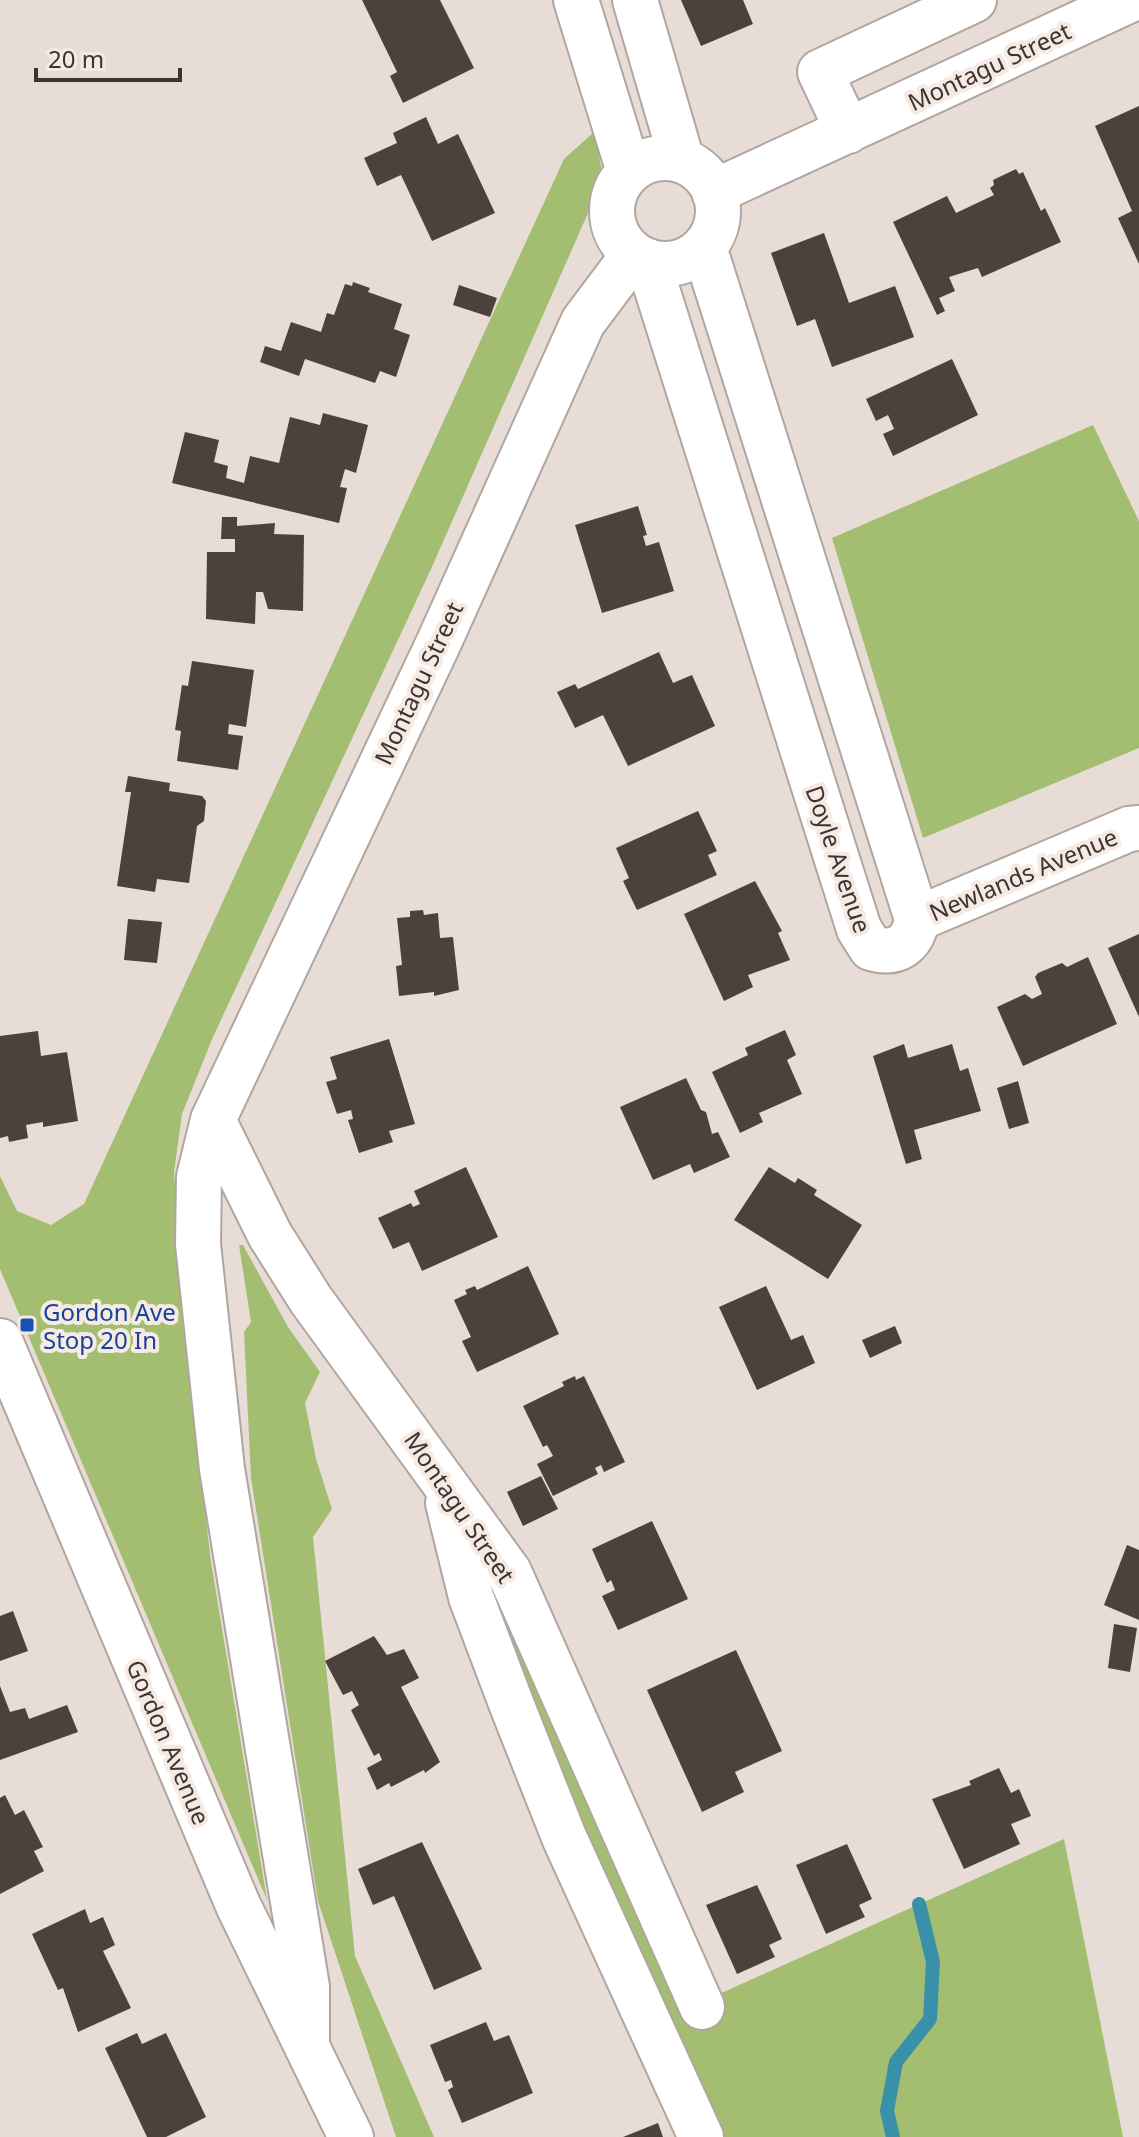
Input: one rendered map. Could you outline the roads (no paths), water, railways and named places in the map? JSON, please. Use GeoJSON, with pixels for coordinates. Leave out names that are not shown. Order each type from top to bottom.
{"type":"FeatureCollection","features":[{"type":"Feature","properties":{"kind":"street"},"geometry":{"type":"LineString","coordinates":[[576,0],[629,172]]}},
{"type":"Feature","properties":{"kind":"street"},"geometry":{"type":"LineString","coordinates":[[635,0],[682,161]]}},
{"type":"Feature","properties":{"kind":"street"},"geometry":{"type":"LineString","coordinates":[[848,131],[820,72],[974,0]]}},
{"type":"Feature","properties":{"kind":"street","name":"Montagu Street"},"geometry":{"type":"LineString","coordinates":[[714,192],[1130,0]]}},
{"type":"Feature","properties":{"kind":"street"},"geometry":{"type":"LineString","coordinates":[[654,159],[682,161],[696,168],[714,192],[718,221],[704,247],[678,262],[641,258],[616,229],[612,214],[614,199],[629,172],[654,159]]}},
{"type":"Feature","properties":{"kind":"street"},"geometry":{"type":"LineString","coordinates":[[704,247],[917,919]]}},
{"type":"Feature","properties":{"kind":"street","name":"Montagu Street"},"geometry":{"type":"LineString","coordinates":[[307,2047],[307,1987],[222,1469],[198,1244],[199,1177],[213,1120],[439,642],[583,322],[641,258]]}},
{"type":"Feature","properties":{"kind":"street","name":"Doyle Avenue"},"geometry":{"type":"LineString","coordinates":[[641,258],[859,929],[871,948],[883,952],[903,947],[914,936],[917,919]]}},
{"type":"Feature","properties":{"kind":"street","name":"Newlands Avenue"},"geometry":{"type":"LineString","coordinates":[[917,919],[1136,826]]}},
{"type":"Feature","properties":{"kind":"street","name":"Montagu Street"},"geometry":{"type":"LineString","coordinates":[[213,1120],[270,1235],[311,1300],[509,1572],[702,2007]]}},
{"type":"Feature","properties":{"kind":"street","name":"Gordon Avenue"},"geometry":{"type":"LineString","coordinates":[[0,1341],[238,1905],[351,2137]]}},
{"type":"Feature","properties":{"kind":"street"},"geometry":{"type":"LineString","coordinates":[[439,1474],[471,1597],[511,1703],[564,1837],[701,2137]]}},
{"type":"Feature","properties":{"kind":"waterway"},"geometry":{"type":"LineString","coordinates":[[893,2137],[887,2111],[896,2062],[930,2019],[933,1962],[919,1904]]}},
{"type":"Feature","properties":{"kind":"place","name":"Gordon Ave Stop 20 In"},"geometry":{"type":"Point","coordinates":[27,1325]}}]}
